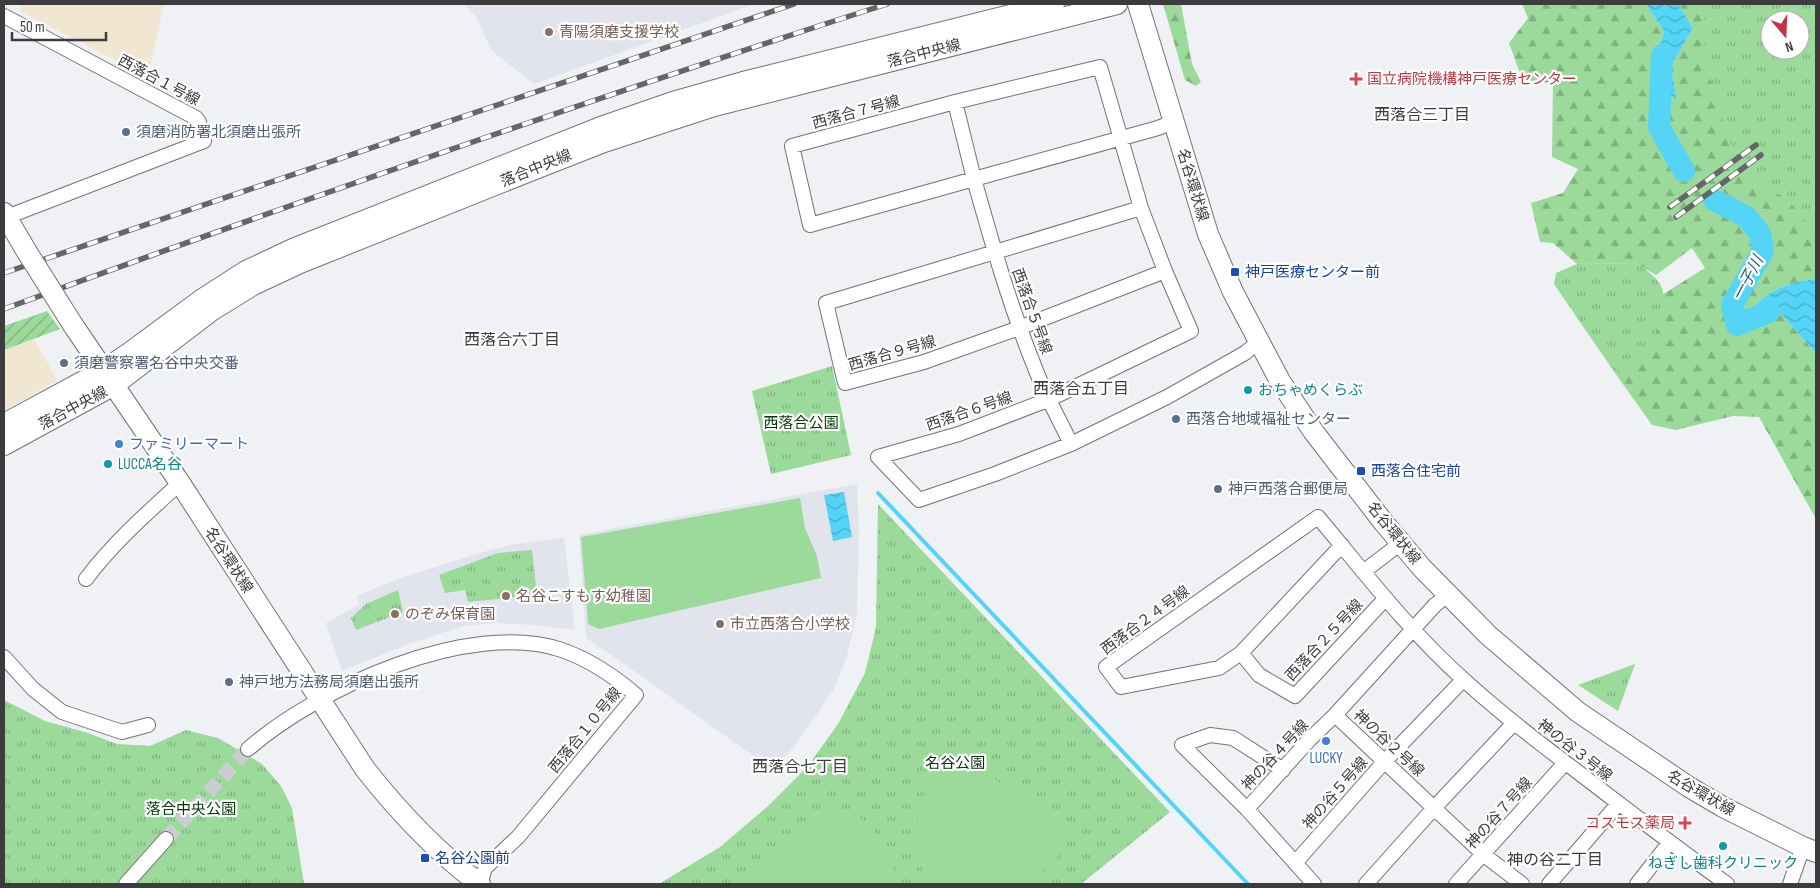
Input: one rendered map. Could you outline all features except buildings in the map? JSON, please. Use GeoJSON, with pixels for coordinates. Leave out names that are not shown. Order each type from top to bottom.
{"type":"FeatureCollection","features":[{"type":"Feature","properties":{"kind":"street","name":"落合中央線"},"geometry":{"type":"LineString","coordinates":[[4,424],[109,377],[129,353],[201,300],[246,271],[273,257],[601,127],[676,101],[743,82],[1054,4]]}},
{"type":"Feature","properties":{"kind":"street","name":"落合中央線"},"geometry":{"type":"LineString","coordinates":[[4,445],[253,285],[276,273],[604,142],[679,116],[749,96],[1116,4]]}},
{"type":"Feature","properties":{"kind":"street","name":"名谷環状線"},"geometry":{"type":"LineString","coordinates":[[1138,4],[1208,234],[1233,292],[1280,381],[1313,431],[1401,542],[1422,568],[1488,635],[1551,690],[1586,717],[1689,787],[1723,807],[1810,850]]}},
{"type":"Feature","properties":{"kind":"street","name":"西落合１号線"},"geometry":{"type":"LineString","coordinates":[[4,16],[196,118],[199,122],[204,141],[6,219]]}},
{"type":"Feature","properties":{"kind":"street","name":"西落合７号線"},"geometry":{"type":"LineString","coordinates":[[974,179],[810,225],[792,146],[955,102],[1100,67],[1120,139]]}},
{"type":"Feature","properties":{"kind":"street","name":"西落合５号線"},"geometry":{"type":"LineString","coordinates":[[955,102],[994,253],[1019,328],[1036,370],[1071,444]]}},
{"type":"Feature","properties":{"kind":"street"},"geometry":{"type":"LineString","coordinates":[[974,179],[1120,139],[1173,122]]}},
{"type":"Feature","properties":{"kind":"street","name":"西落合６号線"},"geometry":{"type":"LineString","coordinates":[[1071,444],[995,474],[919,500],[878,457],[959,434],[1050,399],[1191,331],[1141,208],[1120,139]]}},
{"type":"Feature","properties":{"kind":"street","name":"西落合９号線"},"geometry":{"type":"LineString","coordinates":[[1141,208],[826,303],[845,384],[924,362],[1019,328],[1165,271]]}},
{"type":"Feature","properties":{"kind":"street","name":"名谷環状線"},"geometry":{"type":"LineString","coordinates":[[6,219],[43,280],[180,484],[365,769],[391,802],[434,846],[480,884]]}},
{"type":"Feature","properties":{"kind":"street"},"geometry":{"type":"LineString","coordinates":[[1071,444],[1168,397],[1245,353],[1258,342]]}},
{"type":"Feature","properties":{"kind":"street"},"geometry":{"type":"LineString","coordinates":[[86,579],[104,556],[135,524],[180,484]]}},
{"type":"Feature","properties":{"kind":"street","name":"西落合２４号線"},"geometry":{"type":"LineString","coordinates":[[1342,545],[1242,652],[1219,668],[1121,687],[1106,667],[1318,516],[1342,545],[1364,572],[1385,599],[1413,630]]}},
{"type":"Feature","properties":{"kind":"street"},"geometry":{"type":"LineString","coordinates":[[1364,572],[1401,542]]}},
{"type":"Feature","properties":{"kind":"street","name":"神の谷２号線"},"geometry":{"type":"LineString","coordinates":[[1448,594],[1435,605],[1335,715],[1484,854],[1522,884]]}},
{"type":"Feature","properties":{"kind":"street","name":"西落合２５号線"},"geometry":{"type":"LineString","coordinates":[[1242,652],[1259,675],[1295,696],[1385,599]]}},
{"type":"Feature","properties":{"kind":"street","name":"神の谷３号線"},"geometry":{"type":"LineString","coordinates":[[1413,630],[1463,680],[1514,723],[1723,883]]}},
{"type":"Feature","properties":{"kind":"street","name":"西落合１０号線"},"geometry":{"type":"LineString","coordinates":[[320,700],[375,674],[427,656],[476,644],[507,642],[560,650],[603,670],[636,695],[518,837],[486,868],[480,884]]}},
{"type":"Feature","properties":{"kind":"street"},"geometry":{"type":"LineString","coordinates":[[4,657],[33,689],[62,712],[122,732],[148,725]]}},
{"type":"Feature","properties":{"kind":"street","name":"神の谷５号線"},"geometry":{"type":"LineString","coordinates":[[1295,863],[1384,762],[1463,680]]}},
{"type":"Feature","properties":{"kind":"street"},"geometry":{"type":"LineString","coordinates":[[248,749],[268,731],[320,700]]}},
{"type":"Feature","properties":{"kind":"street","name":"神の谷４号線"},"geometry":{"type":"LineString","coordinates":[[1314,884],[1247,809],[1335,715]]}},
{"type":"Feature","properties":{"kind":"street"},"geometry":{"type":"LineString","coordinates":[[1366,884],[1514,723]]}},
{"type":"Feature","properties":{"kind":"street"},"geometry":{"type":"LineString","coordinates":[[1247,809],[1182,745],[1210,736],[1233,738],[1283,770]]}},
{"type":"Feature","properties":{"kind":"street","name":"神の谷７号線"},"geometry":{"type":"LineString","coordinates":[[1456,884],[1565,763]]}},
{"type":"Feature","properties":{"kind":"street"},"geometry":{"type":"LineString","coordinates":[[1549,884],[1618,804]]}},
{"type":"Feature","properties":{"kind":"street"},"geometry":{"type":"LineString","coordinates":[[126,884],[166,839]]}},
{"type":"Feature","properties":{"kind":"street"},"geometry":{"type":"LineString","coordinates":[[1636,884],[1670,842]]}},
{"type":"Feature","properties":{"kind":"street"},"geometry":{"type":"LineString","coordinates":[[1790,884],[1810,850]]}},
{"type":"Feature","properties":{"kind":"shaded area"},"geometry":{"type":"Polygon","coordinates":[[[22,4],[164,4],[148,77],[20,11],[22,4]]]}},
{"type":"Feature","properties":{"kind":"shaded area"},"geometry":{"type":"Polygon","coordinates":[[[463,4],[754,4],[534,84],[491,50],[476,16],[463,4]]]}},
{"type":"Feature","properties":{"kind":"shaded area"},"geometry":{"type":"Polygon","coordinates":[[[34,339],[57,380],[4,411],[4,350],[34,339]]]}},
{"type":"Feature","properties":{"kind":"shaded area","name":"市立西落合小学校"},"geometry":{"type":"Polygon","coordinates":[[[857,484],[859,531],[857,614],[846,659],[834,689],[797,743],[773,770],[586,638],[579,535],[857,484]]]}},
{"type":"Feature","properties":{"kind":"shaded area"},"geometry":{"type":"Polygon","coordinates":[[[564,538],[575,630],[536,625],[495,623],[464,626],[411,643],[342,671],[326,623],[359,605],[358,595],[406,576],[490,550],[514,544],[564,538]]]}},
{"type":"Feature","properties":{"kind":"green space"},"geometry":{"type":"Polygon","coordinates":[[[1163,4],[1181,4],[1192,64],[1201,82],[1196,86],[1185,80],[1163,4]]]}},
{"type":"Feature","properties":{"kind":"green space"},"geometry":{"type":"Polygon","coordinates":[[[1522,4],[1644,4],[1664,31],[1659,48],[1677,100],[1671,66],[1693,28],[1678,4],[1816,4],[1816,279],[1787,285],[1767,295],[1754,309],[1752,317],[1738,327],[1750,325],[1764,316],[1781,314],[1816,353],[1816,519],[1759,417],[1733,416],[1676,430],[1652,425],[1615,373],[1648,347],[1660,296],[1705,268],[1692,248],[1656,275],[1635,263],[1577,264],[1553,243],[1540,242],[1531,203],[1563,193],[1578,169],[1552,157],[1553,82],[1535,83],[1521,76],[1509,43],[1528,18],[1522,4]]]}},
{"type":"Feature","properties":{"kind":"green space"},"geometry":{"type":"Polygon","coordinates":[[[1701,4],[1816,4],[1816,233],[1787,199],[1752,179],[1725,134],[1719,97],[1704,66],[1705,22],[1701,4]]]}},
{"type":"Feature","properties":{"kind":"green space"},"geometry":{"type":"Polygon","coordinates":[[[1635,263],[1659,282],[1663,293],[1663,309],[1656,333],[1646,350],[1615,373],[1554,284],[1556,273],[1577,264],[1635,263]]]}},
{"type":"Feature","properties":{"kind":"green space"},"geometry":{"type":"Polygon","coordinates":[[[47,311],[60,329],[4,350],[4,326],[47,311]]]}},
{"type":"Feature","properties":{"kind":"green space","name":"西落合公園"},"geometry":{"type":"Polygon","coordinates":[[[832,366],[851,455],[771,474],[752,391],[832,366]]]}},
{"type":"Feature","properties":{"kind":"green space"},"geometry":{"type":"Polygon","coordinates":[[[800,498],[805,528],[817,556],[821,578],[599,629],[588,624],[581,537],[800,498]]]}},
{"type":"Feature","properties":{"kind":"green space","name":"名谷公園"},"geometry":{"type":"Polygon","coordinates":[[[878,504],[1170,812],[1081,884],[659,884],[720,847],[768,806],[808,766],[838,724],[865,673],[876,627],[878,504]]]}},
{"type":"Feature","properties":{"kind":"green space"},"geometry":{"type":"Polygon","coordinates":[[[532,550],[537,595],[468,602],[465,590],[445,593],[439,575],[498,553],[532,550]]]}},
{"type":"Feature","properties":{"kind":"green space"},"geometry":{"type":"Polygon","coordinates":[[[398,590],[403,612],[356,630],[351,618],[366,604],[398,590]]]}},
{"type":"Feature","properties":{"kind":"green space"},"geometry":{"type":"Polygon","coordinates":[[[1635,664],[1618,711],[1578,685],[1635,664]]]}},
{"type":"Feature","properties":{"kind":"green space","name":"落合中央公園"},"geometry":{"type":"Polygon","coordinates":[[[4,700],[45,721],[88,733],[117,744],[150,746],[186,730],[218,738],[262,764],[281,786],[292,808],[304,884],[4,884],[4,700]]]}},
{"type":"Feature","properties":{"kind":"green space"},"geometry":{"type":"Polygon","coordinates":[[[960,762],[973,765],[1066,826],[1066,848],[1029,884],[927,884],[919,860],[917,844],[918,817],[927,788],[944,766],[960,762]]]}},
{"type":"Feature","properties":{"kind":"green space"},"geometry":{"type":"Polygon","coordinates":[[[840,808],[862,819],[879,837],[891,860],[898,884],[739,884],[798,829],[825,813],[840,808]]]}},
{"type":"Feature","properties":{"kind":"water"},"geometry":{"type":"Polygon","coordinates":[[[1644,4],[1678,4],[1693,28],[1671,66],[1677,101],[1657,71],[1659,48],[1664,31],[1644,4]]]}},
{"type":"Feature","properties":{"kind":"water"},"geometry":{"type":"Polygon","coordinates":[[[1816,279],[1816,353],[1781,314],[1764,316],[1750,325],[1738,328],[1744,319],[1752,317],[1754,309],[1767,295],[1787,285],[1816,279]]]}},
{"type":"Feature","properties":{"kind":"water"},"geometry":{"type":"Polygon","coordinates":[[[844,492],[852,537],[833,541],[824,495],[844,492]]]}},
{"type":"Feature","properties":{"kind":"waterway","name":"一子川"},"geometry":{"type":"LineString","coordinates":[[1662,55],[1659,127],[1684,171]]}},
{"type":"Feature","properties":{"kind":"waterway","name":"一子川"},"geometry":{"type":"LineString","coordinates":[[1714,200],[1747,217],[1760,234],[1763,251],[1732,305],[1737,325],[1769,312]]}},
{"type":"Feature","properties":{"kind":"waterway"},"geometry":{"type":"LineString","coordinates":[[878,493],[1248,884]]}},
{"type":"Feature","properties":{"kind":"tunnel"},"geometry":{"type":"LineString","coordinates":[[166,839],[248,749]]}},
{"type":"Feature","properties":{"kind":"railway"},"geometry":{"type":"LineString","coordinates":[[4,273],[794,4]]}},
{"type":"Feature","properties":{"kind":"railway"},"geometry":{"type":"LineString","coordinates":[[4,309],[444,152],[887,4]]}},
{"type":"Feature","properties":{"kind":"railway"},"geometry":{"type":"LineString","coordinates":[[1670,207],[1756,145]]}},
{"type":"Feature","properties":{"kind":"railway"},"geometry":{"type":"LineString","coordinates":[[1676,217],[1761,155]]}},
{"type":"Feature","properties":{"kind":"place","name":"青陽須磨支援学校"},"geometry":{"type":"Point","coordinates":[549,32]}},
{"type":"Feature","properties":{"kind":"place","name":"国立病院機構神戸医療センター"},"geometry":{"type":"Point","coordinates":[1356,79]}},
{"type":"Feature","properties":{"kind":"place","name":"須磨消防署北須磨出張所"},"geometry":{"type":"Point","coordinates":[126,132]}},
{"type":"Feature","properties":{"kind":"place","name":"神戸医療センター前"},"geometry":{"type":"Point","coordinates":[1235,272]}},
{"type":"Feature","properties":{"kind":"place","name":"須磨警察署名谷中央交番"},"geometry":{"type":"Point","coordinates":[64,363]}},
{"type":"Feature","properties":{"kind":"place","name":"おちゃめくらぶ"},"geometry":{"type":"Point","coordinates":[1248,390]}},
{"type":"Feature","properties":{"kind":"place","name":"西落合地域福祉センター"},"geometry":{"type":"Point","coordinates":[1176,419]}},
{"type":"Feature","properties":{"kind":"place","name":"ファミリーマート"},"geometry":{"type":"Point","coordinates":[119,444]}},
{"type":"Feature","properties":{"kind":"place","name":"LUCCA名谷"},"geometry":{"type":"Point","coordinates":[108,464]}},
{"type":"Feature","properties":{"kind":"place","name":"西落合住宅前"},"geometry":{"type":"Point","coordinates":[1361,471]}},
{"type":"Feature","properties":{"kind":"place","name":"神戸西落合郵便局"},"geometry":{"type":"Point","coordinates":[1218,489]}},
{"type":"Feature","properties":{"kind":"place","name":"名谷こすもす幼稚園"},"geometry":{"type":"Point","coordinates":[506,596]}},
{"type":"Feature","properties":{"kind":"place","name":"のぞみ保育園"},"geometry":{"type":"Point","coordinates":[395,614]}},
{"type":"Feature","properties":{"kind":"place","name":"市立西落合小学校"},"geometry":{"type":"Point","coordinates":[720,624]}},
{"type":"Feature","properties":{"kind":"place","name":"神戸地方法務局須磨出張所"},"geometry":{"type":"Point","coordinates":[229,682]}},
{"type":"Feature","properties":{"kind":"place","name":"LUCKY"},"geometry":{"type":"Point","coordinates":[1326,741]}},
{"type":"Feature","properties":{"kind":"place","name":"コスモス薬局"},"geometry":{"type":"Point","coordinates":[1685,823]}},
{"type":"Feature","properties":{"kind":"place","name":"ねぎし歯科クリニック"},"geometry":{"type":"Point","coordinates":[1723,846]}},
{"type":"Feature","properties":{"kind":"place","name":"名谷公園前"},"geometry":{"type":"Point","coordinates":[425,858]}},
{"type":"Feature","properties":{"kind":"district","name":"西落合三丁目"},"geometry":{"type":"Point","coordinates":[1422,114]}},
{"type":"Feature","properties":{"kind":"district","name":"西落合六丁目"},"geometry":{"type":"Point","coordinates":[512,339]}},
{"type":"Feature","properties":{"kind":"district","name":"西落合五丁目"},"geometry":{"type":"Point","coordinates":[1081,388]}},
{"type":"Feature","properties":{"kind":"district","name":"西落合七丁目"},"geometry":{"type":"Point","coordinates":[800,766]}},
{"type":"Feature","properties":{"kind":"district","name":"神の谷二丁目"},"geometry":{"type":"Point","coordinates":[1555,859]}}]}
